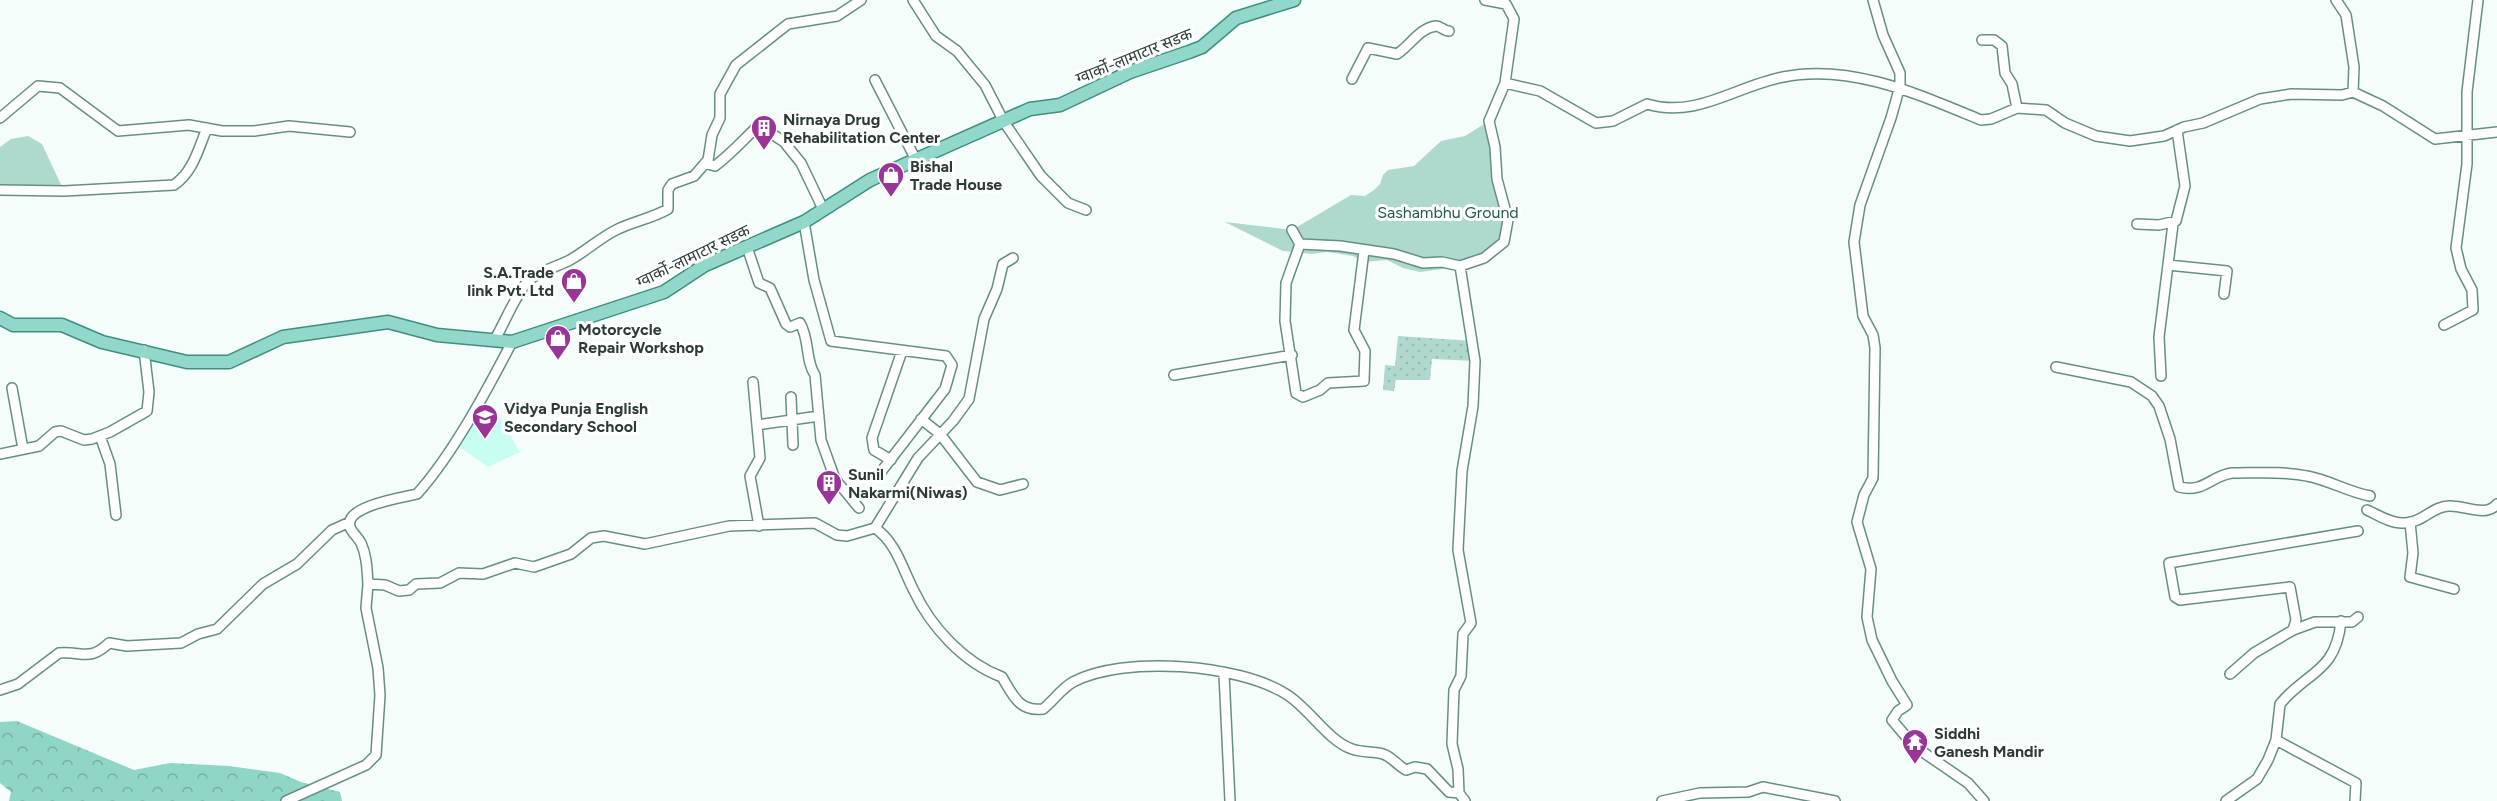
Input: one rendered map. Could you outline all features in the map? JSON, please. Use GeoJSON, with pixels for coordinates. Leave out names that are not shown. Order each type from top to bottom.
{"type":"FeatureCollection","features":[{"type":"Feature","properties":{"kind":"main road","name":"ग्वार्को-लामाटार सडक"},"geometry":{"type":"LineString","coordinates":[[0,318],[13,325],[62,326],[102,342],[144,350],[165,358],[187,362],[229,362],[283,337],[388,322],[437,335],[512,342],[664,292],[705,265],[804,222],[870,180],[1030,109],[1060,105],[1130,72],[1189,52],[1202,46],[1236,18],[1294,0]]}},
{"type":"Feature","properties":{"kind":"street"},"geometry":{"type":"LineString","coordinates":[[494,341],[515,305],[516,296],[530,279],[570,260],[616,230],[656,216],[668,209],[668,190],[672,184],[693,177],[705,164],[720,118],[720,94],[736,65],[788,24],[837,16],[861,0]]}},
{"type":"Feature","properties":{"kind":"street"},"geometry":{"type":"LineString","coordinates":[[913,0],[936,36],[957,51],[985,85],[1004,122],[1041,176],[1068,203],[1086,210]]}},
{"type":"Feature","properties":{"kind":"street"},"geometry":{"type":"LineString","coordinates":[[1300,243],[1340,246],[1460,267],[1484,258],[1504,242],[1508,220],[1497,179],[1496,147],[1489,121],[1505,83],[1514,19],[1506,4],[1485,0]]}},
{"type":"Feature","properties":{"kind":"street"},"geometry":{"type":"LineString","coordinates":[[1873,0],[1883,35],[1900,73],[1900,86],[1860,205],[1854,242],[1863,316],[1874,335],[1875,348],[1872,426],[1874,471],[1857,522],[1871,568],[1867,617],[1872,640],[1892,681],[1907,705],[1898,711],[1892,720],[1914,746],[1968,783],[1984,801]]}},
{"type":"Feature","properties":{"kind":"street"},"geometry":{"type":"LineString","coordinates":[[2336,0],[2346,15],[2354,67],[2353,92]]}},
{"type":"Feature","properties":{"kind":"street"},"geometry":{"type":"LineString","coordinates":[[2444,325],[2473,310],[2472,290],[2461,269],[2456,248],[2464,204],[2467,92],[2478,0]]}},
{"type":"Feature","properties":{"kind":"street"},"geometry":{"type":"LineString","coordinates":[[1352,79],[1368,48],[1397,54],[1415,36],[1434,27],[1439,26],[1449,31]]}},
{"type":"Feature","properties":{"kind":"street"},"geometry":{"type":"LineString","coordinates":[[1982,40],[1994,40],[2002,46],[2005,73],[2012,84],[2018,108]]}},
{"type":"Feature","properties":{"kind":"street"},"geometry":{"type":"LineString","coordinates":[[1505,83],[1540,91],[1596,123],[1613,121],[1647,104],[1662,108],[1708,104],[1784,77],[1831,75],[1900,86],[1981,120],[1991,119],[2018,108],[2046,110],[2065,123],[2096,136],[2118,139],[2153,138],[2203,123],[2260,99],[2291,93],[2342,95],[2353,92],[2406,119],[2435,139],[2443,140],[2467,134],[2497,132]]}},
{"type":"Feature","properties":{"kind":"street"},"geometry":{"type":"LineString","coordinates":[[875,80],[916,160]]}},
{"type":"Feature","properties":{"kind":"street"},"geometry":{"type":"LineString","coordinates":[[0,118],[38,86],[60,88],[118,131],[189,125],[255,131],[290,126],[350,132]]}},
{"type":"Feature","properties":{"kind":"street"},"geometry":{"type":"LineString","coordinates":[[705,164],[715,166],[738,149],[759,124],[784,142],[801,163],[823,209]]}},
{"type":"Feature","properties":{"kind":"street"},"geometry":{"type":"LineString","coordinates":[[0,190],[64,191],[174,185],[184,178],[191,168],[207,128]]}},
{"type":"Feature","properties":{"kind":"street"},"geometry":{"type":"LineString","coordinates":[[2161,376],[2159,337],[2173,224],[2176,221],[2185,186],[2177,130]]}},
{"type":"Feature","properties":{"kind":"street"},"geometry":{"type":"LineString","coordinates":[[804,222],[814,280],[831,342],[946,356],[952,364],[945,388],[877,477]]}},
{"type":"Feature","properties":{"kind":"street"},"geometry":{"type":"LineString","coordinates":[[2137,224],[2173,224]]}},
{"type":"Feature","properties":{"kind":"street"},"geometry":{"type":"LineString","coordinates":[[1292,230],[1300,243]]}},
{"type":"Feature","properties":{"kind":"street"},"geometry":{"type":"LineString","coordinates":[[1300,243],[1286,283],[1285,321],[1296,393],[1303,397],[1320,390],[1328,383],[1364,381],[1365,351],[1353,330],[1364,250]]}},
{"type":"Feature","properties":{"kind":"street"},"geometry":{"type":"LineString","coordinates":[[747,247],[759,283],[770,288],[786,324],[790,327],[800,323],[808,339],[811,369],[815,375],[820,440],[835,479],[859,508]]}},
{"type":"Feature","properties":{"kind":"street"},"geometry":{"type":"LineString","coordinates":[[368,584],[385,585],[399,591],[409,590],[416,584],[440,583],[459,573],[472,576],[515,563],[534,567],[571,554],[591,538],[603,536],[645,544],[729,526],[815,523],[837,535],[847,536],[875,528],[909,471],[969,399],[984,319],[997,289],[1003,264],[1013,258]]}},
{"type":"Feature","properties":{"kind":"street"},"geometry":{"type":"LineString","coordinates":[[2168,265],[2227,271],[2224,294]]}},
{"type":"Feature","properties":{"kind":"street"},"geometry":{"type":"LineString","coordinates":[[875,528],[895,550],[929,620],[984,671],[1002,677],[1014,698],[1027,708],[1042,709],[1073,682],[1138,664],[1178,665],[1224,674],[1268,684],[1287,694],[1336,739],[1352,749],[1381,753],[1406,770],[1415,766],[1427,769],[1449,792],[1462,797],[1452,744],[1454,690],[1461,676],[1463,634],[1471,623],[1458,550],[1462,471],[1473,406],[1475,361],[1460,267]]}},
{"type":"Feature","properties":{"kind":"street"},"geometry":{"type":"LineString","coordinates":[[0,690],[18,684],[60,653],[90,656],[99,653],[108,643],[127,646],[181,644],[198,634],[217,629],[263,585],[297,564],[332,530],[350,522],[355,515],[372,504],[417,494],[429,481],[490,383],[512,342]]}},
{"type":"Feature","properties":{"kind":"street"},"geometry":{"type":"LineString","coordinates":[[0,454],[39,446],[55,432],[84,440],[100,436],[147,411],[149,392],[144,350]]}},
{"type":"Feature","properties":{"kind":"street"},"geometry":{"type":"LineString","coordinates":[[891,460],[874,450],[872,438],[902,351]]}},
{"type":"Feature","properties":{"kind":"street"},"geometry":{"type":"LineString","coordinates":[[1174,375],[1292,355]]}},
{"type":"Feature","properties":{"kind":"street"},"geometry":{"type":"LineString","coordinates":[[2056,367],[2131,382],[2152,396],[2158,403],[2166,428],[2177,484],[2182,488],[2201,488],[2223,474],[2232,472],[2291,474],[2311,477],[2370,496]]}},
{"type":"Feature","properties":{"kind":"street"},"geometry":{"type":"LineString","coordinates":[[753,382],[760,458],[750,476],[759,526]]}},
{"type":"Feature","properties":{"kind":"street"},"geometry":{"type":"LineString","coordinates":[[12,388],[23,449]]}},
{"type":"Feature","properties":{"kind":"street"},"geometry":{"type":"LineString","coordinates":[[791,397],[793,445]]}},
{"type":"Feature","properties":{"kind":"street"},"geometry":{"type":"LineString","coordinates":[[757,425],[793,422],[819,416]]}},
{"type":"Feature","properties":{"kind":"street"},"geometry":{"type":"LineString","coordinates":[[921,419],[940,434],[977,482],[1000,490],[1023,484]]}},
{"type":"Feature","properties":{"kind":"street"},"geometry":{"type":"LineString","coordinates":[[100,436],[110,464],[116,515]]}},
{"type":"Feature","properties":{"kind":"street"},"geometry":{"type":"LineString","coordinates":[[2367,510],[2393,522],[2410,522],[2425,518],[2444,506],[2484,511],[2491,510],[2497,504]]}},
{"type":"Feature","properties":{"kind":"street"},"geometry":{"type":"LineString","coordinates":[[288,799],[366,765],[376,755],[380,695],[378,668],[366,608],[368,584],[366,554],[350,527],[350,522]]}},
{"type":"Feature","properties":{"kind":"street"},"geometry":{"type":"LineString","coordinates":[[2410,522],[2413,554],[2410,577],[2454,589]]}},
{"type":"Feature","properties":{"kind":"street"},"geometry":{"type":"LineString","coordinates":[[2293,630],[2296,620],[2290,586],[2180,600],[2175,597],[2169,563],[2358,531]]}},
{"type":"Feature","properties":{"kind":"street"},"geometry":{"type":"LineString","coordinates":[[2230,674],[2254,653],[2293,630],[2315,622],[2352,622],[2358,617]]}},
{"type":"Feature","properties":{"kind":"street"},"geometry":{"type":"LineString","coordinates":[[2226,801],[2257,779],[2276,740],[2280,704],[2326,664],[2340,633],[2341,621]]}},
{"type":"Feature","properties":{"kind":"street"},"geometry":{"type":"LineString","coordinates":[[1224,674],[1230,801]]}},
{"type":"Feature","properties":{"kind":"street"},"geometry":{"type":"LineString","coordinates":[[2276,740],[2356,783],[2355,801]]}},
{"type":"Feature","properties":{"kind":"street"},"geometry":{"type":"LineString","coordinates":[[1662,801],[1700,793],[1748,792],[1763,787],[1835,801]]}},
{"type":"Feature","properties":{"kind":"shaded area","name":"Vidya Punja English Secondary School"},"geometry":{"type":"Polygon","coordinates":[[[484,405],[500,417],[520,452],[488,467],[464,450],[453,446],[484,405]]]}},
{"type":"Feature","properties":{"kind":"green space","name":"Sashambhu Ground"},"geometry":{"type":"Polygon","coordinates":[[[1489,121],[1508,220],[1504,242],[1465,266],[1420,272],[1403,268],[1387,260],[1364,262],[1353,256],[1327,252],[1312,254],[1283,251],[1225,222],[1292,230],[1351,195],[1365,196],[1380,184],[1383,175],[1388,170],[1414,166],[1441,141],[1465,136],[1489,121]]]}},
{"type":"Feature","properties":{"kind":"green space"},"geometry":{"type":"Polygon","coordinates":[[[28,136],[42,144],[64,191],[0,185],[0,147],[11,139],[28,136]]]}},
{"type":"Feature","properties":{"kind":"green space"},"geometry":{"type":"Polygon","coordinates":[[[1398,336],[1473,341],[1475,361],[1432,359],[1430,380],[1396,380],[1394,391],[1383,390],[1385,365],[1395,366],[1398,336]]]}},
{"type":"Feature","properties":{"kind":"green space"},"geometry":{"type":"Polygon","coordinates":[[[17,721],[134,770],[170,763],[229,766],[280,773],[301,782],[340,792],[342,801],[9,801],[11,792],[0,783],[0,722],[17,721]]]}},
{"type":"Feature","properties":{"kind":"place","name":"Nirnaya Drug Rehabilitation Center"},"geometry":{"type":"Point","coordinates":[764,151]}},
{"type":"Feature","properties":{"kind":"place","name":"Bishal Trade House"},"geometry":{"type":"Point","coordinates":[891,198]}},
{"type":"Feature","properties":{"kind":"place","name":"S.A.Trade link Pvt. Ltd"},"geometry":{"type":"Point","coordinates":[574,304]}},
{"type":"Feature","properties":{"kind":"place","name":"Motorcycle Repair Workshop"},"geometry":{"type":"Point","coordinates":[558,361]}},
{"type":"Feature","properties":{"kind":"place","name":"Vidya Punja English Secondary School"},"geometry":{"type":"Point","coordinates":[485,440]}},
{"type":"Feature","properties":{"kind":"place","name":"Sunil Nakarmi(Niwas)"},"geometry":{"type":"Point","coordinates":[829,506]}},
{"type":"Feature","properties":{"kind":"place","name":"Siddhi Ganesh Mandir"},"geometry":{"type":"Point","coordinates":[1915,765]}}]}
